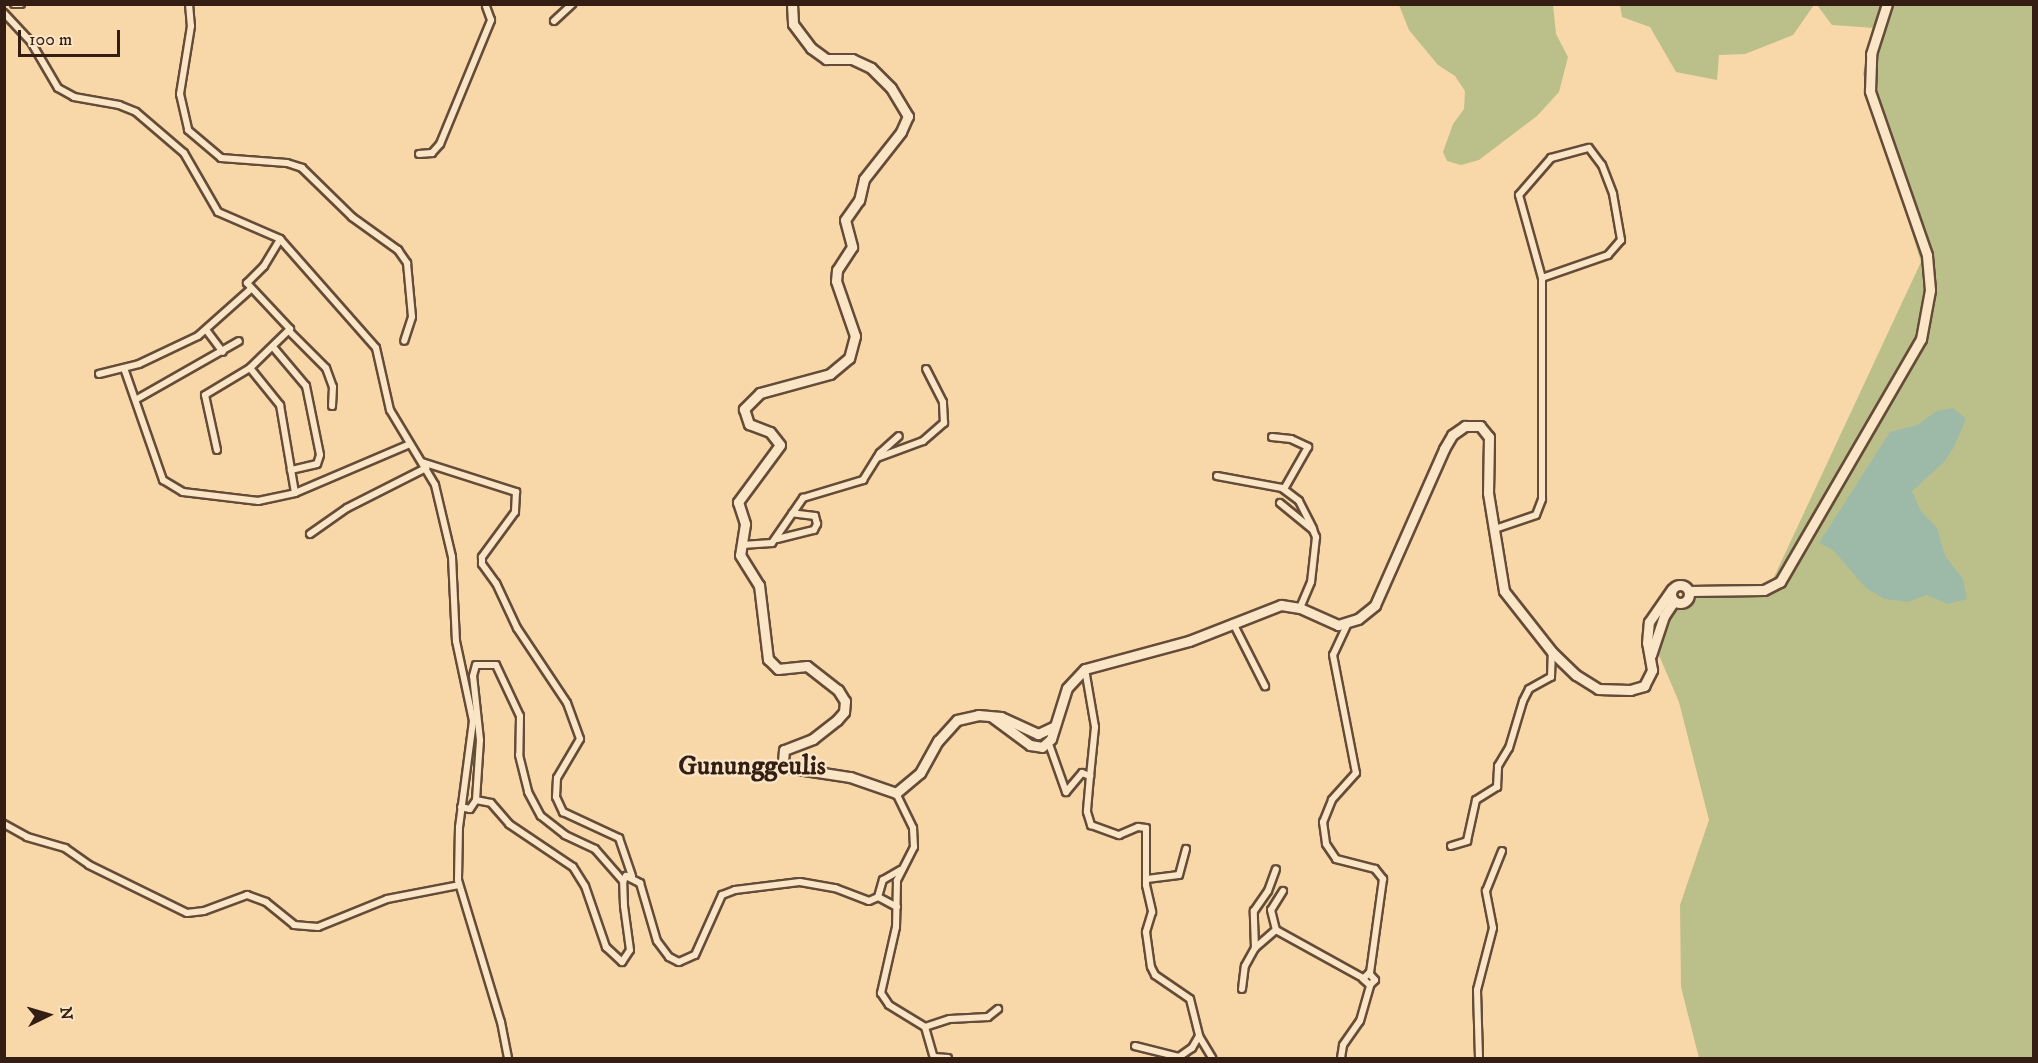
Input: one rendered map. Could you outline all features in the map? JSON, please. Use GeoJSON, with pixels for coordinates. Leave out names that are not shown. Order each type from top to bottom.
{"type":"FeatureCollection","features":[{"type":"Feature","properties":{"kind":"main road"},"geometry":{"type":"LineString","coordinates":[[792,4],[793,24],[811,48],[826,59],[852,59],[871,68],[891,88],[908,116],[901,132],[864,179],[859,200],[845,220],[852,247],[837,270],[836,281],[855,336],[849,358],[830,374],[760,393],[745,407],[749,424],[775,436],[780,445],[739,497],[746,524],[741,558],[755,577],[761,595],[768,659],[778,669],[807,666],[844,698],[844,712],[837,720],[813,739],[784,750],[783,762],[791,768],[850,777],[896,793],[920,773],[947,728],[969,716],[990,716],[1035,734],[1053,727]]}},
{"type":"Feature","properties":{"kind":"main road"},"geometry":{"type":"LineString","coordinates":[[1651,656],[1647,643],[1650,622],[1672,589],[1682,585],[1689,591],[1764,590],[1780,582],[1921,339],[1930,290],[1927,255],[1870,91],[1872,54],[1887,4]]}},
{"type":"Feature","properties":{"kind":"main road"},"geometry":{"type":"LineString","coordinates":[[990,716],[1030,745],[1042,747],[1049,744],[1067,688],[1084,669],[1171,647],[1281,605],[1300,608],[1326,623],[1348,623],[1375,605],[1444,449],[1452,435],[1465,426],[1480,426],[1489,437],[1488,493],[1504,591],[1552,652],[1590,686],[1606,690],[1637,690],[1646,683],[1651,656],[1664,616],[1674,601],[1672,589]]}},
{"type":"Feature","properties":{"kind":"main road"},"geometry":{"type":"LineString","coordinates":[[1674,601],[1686,602],[1689,591]]}},
{"type":"Feature","properties":{"kind":"street"},"geometry":{"type":"LineString","coordinates":[[14,4],[21,4]]}},
{"type":"Feature","properties":{"kind":"street"},"geometry":{"type":"LineString","coordinates":[[189,4],[191,26],[180,94],[188,130],[221,158],[287,163],[302,168],[352,217],[398,250],[407,263],[412,317],[404,341]]}},
{"type":"Feature","properties":{"kind":"street"},"geometry":{"type":"LineString","coordinates":[[554,21],[572,4]]}},
{"type":"Feature","properties":{"kind":"street"},"geometry":{"type":"LineString","coordinates":[[419,154],[432,153],[440,144],[491,20],[487,5]]}},
{"type":"Feature","properties":{"kind":"street"},"geometry":{"type":"LineString","coordinates":[[4,13],[31,42],[58,88],[74,97],[133,110],[184,153],[218,212],[280,238],[308,276],[373,343],[388,404],[435,485],[452,557],[456,641],[472,714],[461,807],[459,885],[501,1022],[507,1059]]}},
{"type":"Feature","properties":{"kind":"street"},"geometry":{"type":"LineString","coordinates":[[1495,529],[1531,518],[1542,507],[1545,423],[1539,316],[1542,278],[1519,195],[1551,158],[1589,148],[1602,165],[1613,194],[1621,240],[1608,255],[1542,278]]}},
{"type":"Feature","properties":{"kind":"street"},"geometry":{"type":"LineString","coordinates":[[280,238],[264,266],[247,282],[251,289],[289,326],[289,331],[326,368],[333,387],[332,406]]}},
{"type":"Feature","properties":{"kind":"street"},"geometry":{"type":"LineString","coordinates":[[99,374],[124,368],[207,330],[251,289]]}},
{"type":"Feature","properties":{"kind":"street"},"geometry":{"type":"LineString","coordinates":[[207,330],[223,352]]}},
{"type":"Feature","properties":{"kind":"street"},"geometry":{"type":"LineString","coordinates":[[217,450],[205,395],[250,368],[289,331]]}},
{"type":"Feature","properties":{"kind":"street"},"geometry":{"type":"LineString","coordinates":[[137,399],[239,341]]}},
{"type":"Feature","properties":{"kind":"street"},"geometry":{"type":"LineString","coordinates":[[273,347],[306,386],[320,455],[318,464],[291,470]]}},
{"type":"Feature","properties":{"kind":"street"},"geometry":{"type":"LineString","coordinates":[[124,368],[137,399],[160,470],[169,487],[195,495],[251,502],[295,493],[410,444]]}},
{"type":"Feature","properties":{"kind":"street"},"geometry":{"type":"LineString","coordinates":[[250,368],[280,405],[295,493]]}},
{"type":"Feature","properties":{"kind":"street"},"geometry":{"type":"LineString","coordinates":[[877,458],[923,441],[944,423],[946,409],[926,369]]}},
{"type":"Feature","properties":{"kind":"street"},"geometry":{"type":"LineString","coordinates":[[777,540],[792,513],[807,496],[863,480],[877,458],[899,436]]}},
{"type":"Feature","properties":{"kind":"street"},"geometry":{"type":"LineString","coordinates":[[1272,437],[1291,439],[1308,447],[1284,489]]}},
{"type":"Feature","properties":{"kind":"street"},"geometry":{"type":"LineString","coordinates":[[310,534],[346,508],[423,465],[516,492],[515,512],[481,562],[496,583],[517,628],[567,703],[580,739],[557,778],[556,797],[563,812],[576,821],[619,838],[632,876],[640,883],[657,941],[669,957],[679,962],[695,955],[722,895],[735,890],[800,882],[835,888],[869,901],[878,897],[883,880],[900,870],[912,855],[915,838],[896,793]]}},
{"type":"Feature","properties":{"kind":"street"},"geometry":{"type":"LineString","coordinates":[[1217,476],[1284,489],[1305,510],[1314,530],[1315,564],[1300,608]]}},
{"type":"Feature","properties":{"kind":"street"},"geometry":{"type":"LineString","coordinates":[[1280,503],[1314,530]]}},
{"type":"Feature","properties":{"kind":"street"},"geometry":{"type":"LineString","coordinates":[[742,545],[768,545],[777,540],[814,530],[818,524],[815,516],[792,513]]}},
{"type":"Feature","properties":{"kind":"street"},"geometry":{"type":"LineString","coordinates":[[1233,623],[1265,686]]}},
{"type":"Feature","properties":{"kind":"street"},"geometry":{"type":"LineString","coordinates":[[1341,1059],[1343,1046],[1360,1021],[1370,985],[1375,980],[1370,973],[1383,879],[1375,869],[1336,859],[1326,844],[1323,822],[1332,800],[1356,772],[1333,655],[1348,623]]}},
{"type":"Feature","properties":{"kind":"street"},"geometry":{"type":"LineString","coordinates":[[1451,846],[1467,841],[1476,801],[1497,787],[1498,766],[1509,748],[1522,701],[1532,687],[1550,678],[1552,652]]}},
{"type":"Feature","properties":{"kind":"street"},"geometry":{"type":"LineString","coordinates":[[461,807],[470,808],[476,800],[479,718],[473,676],[476,665],[483,663],[496,665],[520,716],[519,754],[528,792],[541,816],[565,835],[595,849],[623,881],[630,950],[622,962],[606,947],[585,886],[573,867],[509,824],[491,803],[476,800]]}},
{"type":"Feature","properties":{"kind":"street"},"geometry":{"type":"LineString","coordinates":[[1084,669],[1095,727],[1087,812],[1091,825],[1119,835],[1138,827],[1146,828],[1147,879],[1152,912],[1146,932],[1151,967],[1155,975],[1190,999],[1199,1036],[1212,1059]]}},
{"type":"Feature","properties":{"kind":"street"},"geometry":{"type":"LineString","coordinates":[[1049,744],[1066,792],[1082,773],[1090,776]]}},
{"type":"Feature","properties":{"kind":"street"},"geometry":{"type":"LineString","coordinates":[[4,824],[27,837],[65,848],[89,865],[188,913],[204,911],[247,895],[266,902],[294,925],[318,927],[387,899],[459,885]]}},
{"type":"Feature","properties":{"kind":"street"},"geometry":{"type":"LineString","coordinates":[[1147,879],[1179,875],[1186,849]]}},
{"type":"Feature","properties":{"kind":"street"},"geometry":{"type":"LineString","coordinates":[[1479,1059],[1477,990],[1493,928],[1486,891],[1502,851]]}},
{"type":"Feature","properties":{"kind":"street"},"geometry":{"type":"LineString","coordinates":[[1255,948],[1254,911],[1268,891],[1275,868]]}},
{"type":"Feature","properties":{"kind":"street"},"geometry":{"type":"LineString","coordinates":[[900,870],[897,907],[882,993],[889,1005],[925,1027],[934,1058],[948,1059]]}},
{"type":"Feature","properties":{"kind":"street"},"geometry":{"type":"LineString","coordinates":[[623,881],[626,876],[632,876]]}},
{"type":"Feature","properties":{"kind":"street"},"geometry":{"type":"LineString","coordinates":[[1283,891],[1271,910],[1276,930],[1363,978],[1370,985]]}},
{"type":"Feature","properties":{"kind":"street"},"geometry":{"type":"LineString","coordinates":[[878,897],[897,907]]}},
{"type":"Feature","properties":{"kind":"street"},"geometry":{"type":"LineString","coordinates":[[1242,988],[1245,966],[1255,948],[1276,930]]}},
{"type":"Feature","properties":{"kind":"street"},"geometry":{"type":"LineString","coordinates":[[1363,978],[1370,973]]}},
{"type":"Feature","properties":{"kind":"street"},"geometry":{"type":"LineString","coordinates":[[925,1027],[950,1019],[988,1017],[998,1009]]}},
{"type":"Feature","properties":{"kind":"street"},"geometry":{"type":"LineString","coordinates":[[1136,1046],[1179,1057],[1192,1048],[1199,1036]]}},
{"type":"Feature","properties":{"kind":"green space"},"geometry":{"type":"Polygon","coordinates":[[[1620,4],[1814,5],[1793,35],[1745,54],[1719,55],[1717,80],[1676,72],[1650,27],[1622,17],[1620,4]]]}},
{"type":"Feature","properties":{"kind":"green space"},"geometry":{"type":"Polygon","coordinates":[[[1399,5],[1553,5],[1556,34],[1568,57],[1559,92],[1537,116],[1479,160],[1461,165],[1447,161],[1443,152],[1453,124],[1464,109],[1465,91],[1455,76],[1438,65],[1409,30],[1399,5]]]}},
{"type":"Feature","properties":{"kind":"green space"},"geometry":{"type":"Polygon","coordinates":[[[1817,5],[2033,5],[2033,1058],[1699,1058],[1681,987],[1680,905],[1709,820],[1679,702],[1652,639],[1658,614],[1694,595],[1768,590],[1921,262],[1863,74],[1874,28],[1832,25],[1817,5]]]}},
{"type":"Feature","properties":{"kind":"shaded area"},"geometry":{"type":"Polygon","coordinates":[[[1953,408],[1966,419],[1954,447],[1944,462],[1912,491],[1921,511],[1937,528],[1945,556],[1963,579],[1967,599],[1948,604],[1927,595],[1908,602],[1885,599],[1866,588],[1833,550],[1819,543],[1890,432],[1917,425],[1937,411],[1953,408]]]}},
{"type":"Feature","properties":{"kind":"district","name":"Gununggeulis"},"geometry":{"type":"Point","coordinates":[752,767]}}]}
